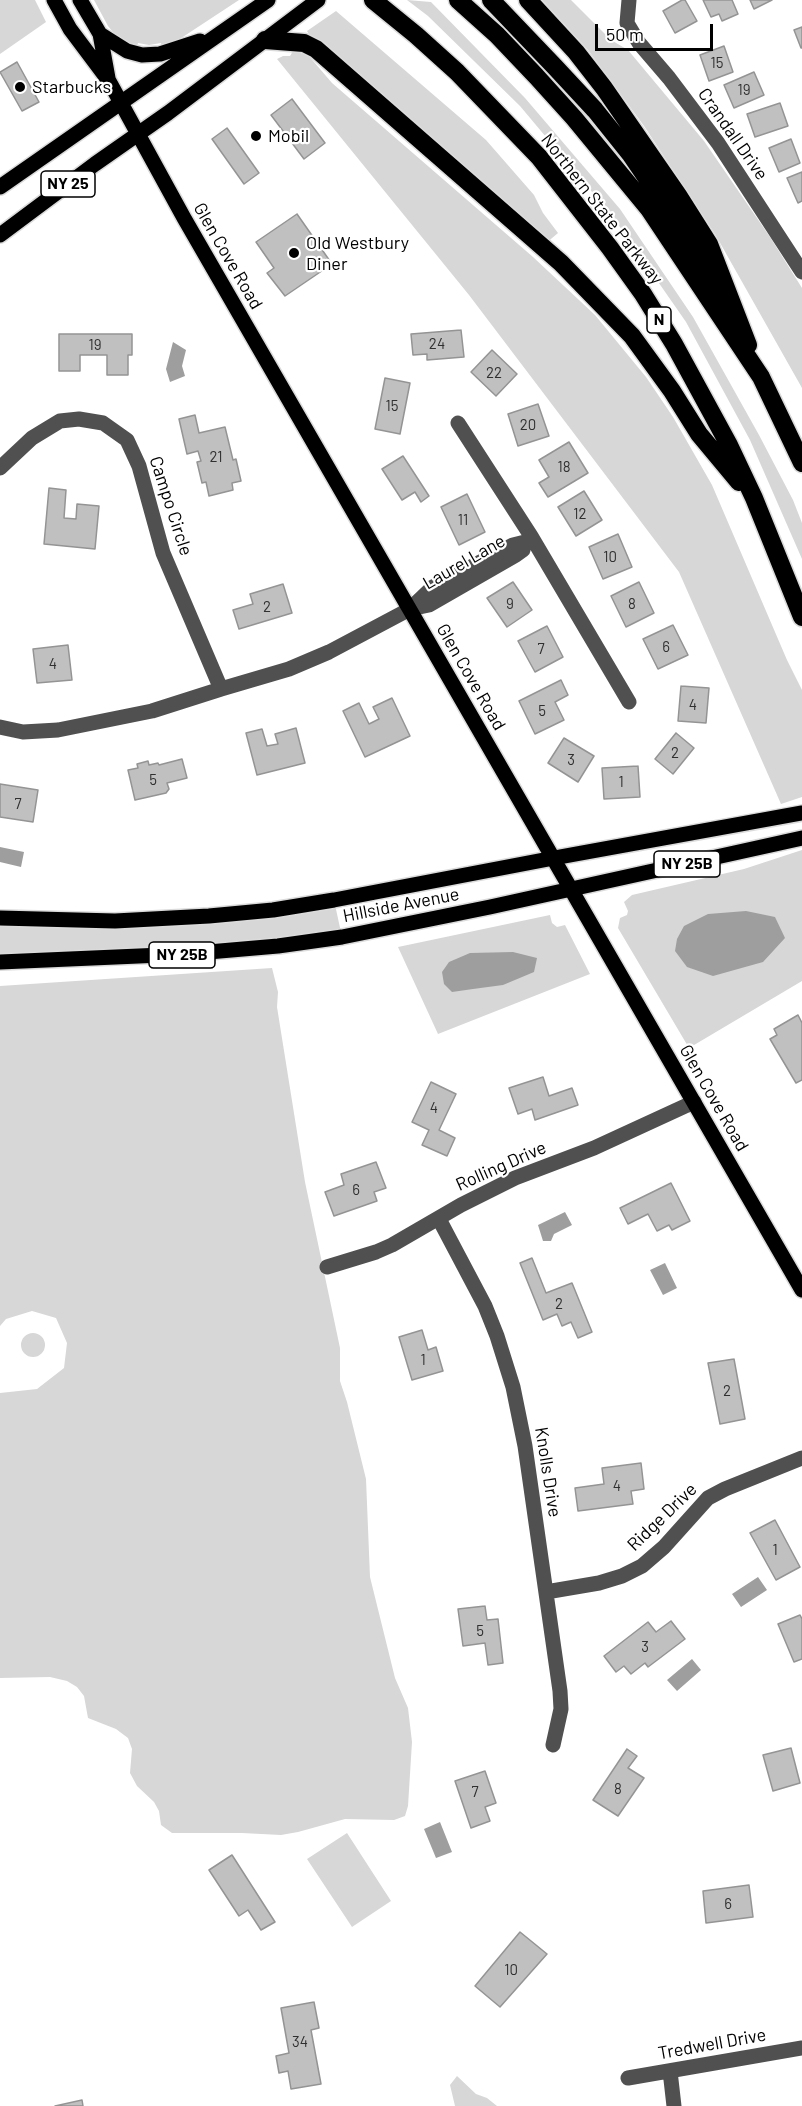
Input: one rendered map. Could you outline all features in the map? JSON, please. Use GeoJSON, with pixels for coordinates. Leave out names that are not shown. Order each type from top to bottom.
{"type":"FeatureCollection","features":[{"type":"Feature","properties":{"kind":"highway","name":"Northern State Parkway"},"geometry":{"type":"LineString","coordinates":[[373,0],[457,72],[539,158],[643,294],[680,354],[729,445],[754,498],[802,617]]}},
{"type":"Feature","properties":{"kind":"highway","name":"Northern State Parkway"},"geometry":{"type":"LineString","coordinates":[[458,0],[497,35],[536,76],[629,185],[662,228],[760,377],[802,463]]}},
{"type":"Feature","properties":{"kind":"highway"},"geometry":{"type":"LineString","coordinates":[[491,0],[595,110],[657,191],[695,249],[760,377]]}},
{"type":"Feature","properties":{"kind":"highway"},"geometry":{"type":"LineString","coordinates":[[528,0],[604,88],[648,149],[709,244],[760,377]]}},
{"type":"Feature","properties":{"kind":"highway"},"geometry":{"type":"LineString","coordinates":[[265,40],[304,43],[316,49],[569,271],[632,336],[672,391],[699,434],[754,498]]}},
{"type":"Feature","properties":{"kind":"main road","name":"Glen Cove Road"},"geometry":{"type":"LineString","coordinates":[[54,0],[70,29],[109,81],[183,218],[802,1290]]}},
{"type":"Feature","properties":{"kind":"main road","name":"Glen Cove Road"},"geometry":{"type":"LineString","coordinates":[[80,0],[100,34],[109,81]]}},
{"type":"Feature","properties":{"kind":"main road","name":"NY 25"},"geometry":{"type":"LineString","coordinates":[[0,187],[268,0]]}},
{"type":"Feature","properties":{"kind":"main road","name":"NY 25"},"geometry":{"type":"LineString","coordinates":[[0,235],[318,0]]}},
{"type":"Feature","properties":{"kind":"main road"},"geometry":{"type":"LineString","coordinates":[[100,34],[127,51],[148,56],[220,34]]}},
{"type":"Feature","properties":{"kind":"main road","name":"Hillside Avenue"},"geometry":{"type":"LineString","coordinates":[[0,918],[115,921],[240,913],[334,900],[802,813]]}},
{"type":"Feature","properties":{"kind":"main road","name":"Hillside Avenue"},"geometry":{"type":"LineString","coordinates":[[0,962],[185,954],[311,942],[388,929],[802,838]]}},
{"type":"Feature","properties":{"kind":"street","name":"Crandall Drive"},"geometry":{"type":"LineString","coordinates":[[629,0],[627,23],[639,43],[718,142],[802,272]]}},
{"type":"Feature","properties":{"kind":"street","name":"Campo Circle"},"geometry":{"type":"LineString","coordinates":[[0,468],[32,438],[60,421],[79,419],[103,423],[127,440],[139,466],[164,553],[220,689]]}},
{"type":"Feature","properties":{"kind":"street","name":"Laurel Lane"},"geometry":{"type":"LineString","coordinates":[[458,423],[533,540],[628,702]]}},
{"type":"Feature","properties":{"kind":"street","name":"Laurel Lane"},"geometry":{"type":"LineString","coordinates":[[410,609],[429,605],[516,555],[533,540]]}},
{"type":"Feature","properties":{"kind":"street"},"geometry":{"type":"LineString","coordinates":[[0,727],[23,732],[58,730],[152,711],[289,669],[329,652],[410,609]]}},
{"type":"Feature","properties":{"kind":"street","name":"Rolling Drive"},"geometry":{"type":"LineString","coordinates":[[327,1267],[375,1252],[515,1178],[594,1148],[694,1102]]}},
{"type":"Feature","properties":{"kind":"street","name":"Knolls Drive"},"geometry":{"type":"LineString","coordinates":[[439,1219],[485,1306],[513,1387],[525,1446],[561,1691],[561,1708],[553,1745]]}},
{"type":"Feature","properties":{"kind":"street","name":"Ridge Drive"},"geometry":{"type":"LineString","coordinates":[[546,1592],[599,1583],[622,1576],[642,1566],[664,1547],[708,1498],[802,1458]]}},
{"type":"Feature","properties":{"kind":"street","name":"Tredwell Drive"},"geometry":{"type":"LineString","coordinates":[[628,2078],[802,2048]]}},
{"type":"Feature","properties":{"kind":"street"},"geometry":{"type":"LineString","coordinates":[[670,2071],[674,2106]]}},
{"type":"Feature","properties":{"kind":"shaded area"},"geometry":{"type":"Polygon","coordinates":[[[0,0],[35,0],[46,22],[0,54],[0,0]]]}},
{"type":"Feature","properties":{"kind":"shaded area"},"geometry":{"type":"Polygon","coordinates":[[[94,0],[239,0],[163,50],[161,43],[149,45],[138,43],[136,49],[120,41],[108,26],[94,0]]]}},
{"type":"Feature","properties":{"kind":"shaded area"},"geometry":{"type":"Polygon","coordinates":[[[407,0],[431,2],[525,98],[620,209],[693,317],[793,500],[802,523],[802,559],[750,440],[686,322],[613,217],[520,106],[428,16],[407,0]]]}},
{"type":"Feature","properties":{"kind":"shaded area"},"geometry":{"type":"Polygon","coordinates":[[[542,0],[571,0],[611,40],[628,50],[704,141],[770,237],[802,288],[802,388],[715,234],[644,126],[588,50],[542,0]]]}},
{"type":"Feature","properties":{"kind":"shaded area"},"geometry":{"type":"Polygon","coordinates":[[[336,11],[486,140],[534,195],[543,213],[558,233],[545,244],[312,40],[307,31],[336,11]]]}},
{"type":"Feature","properties":{"kind":"shaded area"},"geometry":{"type":"Polygon","coordinates":[[[293,51],[308,55],[332,83],[533,257],[595,315],[646,377],[673,417],[712,485],[802,690],[802,797],[781,804],[679,572],[469,295],[277,59],[290,56],[293,51]]]}},
{"type":"Feature","properties":{"kind":"shaded area"},"geometry":{"type":"Polygon","coordinates":[[[173,342],[186,350],[182,366],[185,376],[170,382],[166,369],[173,342]]]}},
{"type":"Feature","properties":{"kind":"shaded area"},"geometry":{"type":"Polygon","coordinates":[[[0,847],[24,852],[21,867],[0,862],[0,847]]]}},
{"type":"Feature","properties":{"kind":"shaded area"},"geometry":{"type":"Polygon","coordinates":[[[802,850],[802,981],[689,1048],[618,928],[620,918],[627,915],[628,911],[624,902],[632,895],[744,869],[802,850]]]}},
{"type":"Feature","properties":{"kind":"shaded area"},"geometry":{"type":"Polygon","coordinates":[[[334,900],[342,937],[0,962],[0,918],[52,920],[334,900]]]}},
{"type":"Feature","properties":{"kind":"shaded area"},"geometry":{"type":"Polygon","coordinates":[[[746,911],[775,917],[785,938],[763,962],[713,976],[687,967],[675,951],[677,939],[684,926],[708,914],[746,911]]]}},
{"type":"Feature","properties":{"kind":"shaded area"},"geometry":{"type":"Polygon","coordinates":[[[550,915],[552,923],[557,927],[565,925],[590,974],[438,1034],[398,947],[550,915]]]}},
{"type":"Feature","properties":{"kind":"shaded area"},"geometry":{"type":"Polygon","coordinates":[[[513,952],[537,958],[534,972],[503,985],[452,992],[444,984],[442,972],[449,962],[470,953],[513,952]]]}},
{"type":"Feature","properties":{"kind":"shaded area"},"geometry":{"type":"Polygon","coordinates":[[[272,968],[278,992],[277,1007],[305,1182],[340,1348],[340,1381],[366,1479],[370,1577],[395,1678],[408,1708],[412,1742],[408,1806],[405,1816],[394,1820],[345,1819],[281,1835],[172,1833],[161,1825],[159,1811],[154,1802],[137,1786],[130,1773],[132,1749],[128,1738],[116,1729],[88,1718],[84,1696],[77,1687],[67,1681],[50,1677],[0,1678],[0,1393],[37,1389],[64,1368],[67,1343],[56,1318],[32,1311],[6,1319],[0,1326],[0,986],[272,968]]]}},
{"type":"Feature","properties":{"kind":"shaded area"},"geometry":{"type":"Polygon","coordinates":[[[565,1212],[572,1225],[554,1234],[551,1241],[543,1241],[538,1225],[565,1212]]]}},
{"type":"Feature","properties":{"kind":"shaded area"},"geometry":{"type":"Polygon","coordinates":[[[665,1263],[677,1288],[663,1295],[650,1270],[665,1263]]]}},
{"type":"Feature","properties":{"kind":"shaded area"},"geometry":{"type":"Polygon","coordinates":[[[33,1333],[42,1336],[45,1345],[42,1354],[33,1357],[24,1354],[21,1345],[24,1336],[33,1333]]]}},
{"type":"Feature","properties":{"kind":"shaded area"},"geometry":{"type":"Polygon","coordinates":[[[758,1577],[767,1590],[741,1607],[732,1594],[758,1577]]]}},
{"type":"Feature","properties":{"kind":"shaded area"},"geometry":{"type":"Polygon","coordinates":[[[692,1659],[701,1670],[677,1691],[667,1680],[692,1659]]]}},
{"type":"Feature","properties":{"kind":"shaded area"},"geometry":{"type":"Polygon","coordinates":[[[440,1822],[452,1852],[436,1858],[424,1829],[440,1822]]]}},
{"type":"Feature","properties":{"kind":"shaded area"},"geometry":{"type":"Polygon","coordinates":[[[347,1833],[391,1901],[352,1927],[307,1859],[347,1833]]]}},
{"type":"Feature","properties":{"kind":"shaded area"},"geometry":{"type":"Polygon","coordinates":[[[457,2076],[476,2094],[487,2098],[497,2106],[455,2106],[450,2085],[457,2076]]]}},
{"type":"Feature","properties":{"kind":"building"},"geometry":{"type":"Polygon","coordinates":[[[685,0],[697,21],[675,33],[663,11],[685,0]]]}},
{"type":"Feature","properties":{"kind":"building"},"geometry":{"type":"Polygon","coordinates":[[[703,0],[732,0],[738,14],[722,21],[719,14],[711,17],[703,0]]]}},
{"type":"Feature","properties":{"kind":"building"},"geometry":{"type":"Polygon","coordinates":[[[750,0],[772,0],[754,9],[750,0]]]}},
{"type":"Feature","properties":{"kind":"building"},"geometry":{"type":"Polygon","coordinates":[[[802,27],[802,48],[801,48],[794,30],[802,27]]]}},
{"type":"Feature","properties":{"kind":"building"},"geometry":{"type":"Polygon","coordinates":[[[724,46],[733,72],[709,81],[700,55],[724,46]]]}},
{"type":"Feature","properties":{"kind":"building","name":"Starbucks"},"geometry":{"type":"Polygon","coordinates":[[[17,62],[39,102],[22,111],[0,72],[17,62]]]}},
{"type":"Feature","properties":{"kind":"building"},"geometry":{"type":"Polygon","coordinates":[[[754,72],[764,95],[734,108],[724,85],[754,72]]]}},
{"type":"Feature","properties":{"kind":"building"},"geometry":{"type":"Polygon","coordinates":[[[292,99],[325,143],[304,159],[271,115],[292,99]]]}},
{"type":"Feature","properties":{"kind":"building"},"geometry":{"type":"Polygon","coordinates":[[[780,103],[788,126],[755,137],[747,114],[780,103]]]}},
{"type":"Feature","properties":{"kind":"building"},"geometry":{"type":"Polygon","coordinates":[[[227,128],[259,173],[244,184],[212,139],[227,128]]]}},
{"type":"Feature","properties":{"kind":"building"},"geometry":{"type":"Polygon","coordinates":[[[791,139],[800,163],[779,172],[769,148],[791,139]]]}},
{"type":"Feature","properties":{"kind":"building"},"geometry":{"type":"Polygon","coordinates":[[[802,172],[802,201],[798,203],[787,178],[802,172]]]}},
{"type":"Feature","properties":{"kind":"building","name":"Old Westbury Diner"},"geometry":{"type":"Polygon","coordinates":[[[297,214],[332,264],[285,296],[267,273],[274,268],[256,242],[297,214]]]}},
{"type":"Feature","properties":{"kind":"building"},"geometry":{"type":"Polygon","coordinates":[[[461,330],[464,357],[427,360],[427,354],[413,355],[411,334],[461,330]]]}},
{"type":"Feature","properties":{"kind":"building"},"geometry":{"type":"Polygon","coordinates":[[[59,334],[132,334],[132,355],[128,355],[128,375],[107,375],[107,355],[80,355],[80,371],[59,371],[59,334]]]}},
{"type":"Feature","properties":{"kind":"building"},"geometry":{"type":"Polygon","coordinates":[[[492,350],[517,374],[496,396],[471,372],[492,350]]]}},
{"type":"Feature","properties":{"kind":"building"},"geometry":{"type":"Polygon","coordinates":[[[385,378],[410,383],[400,434],[375,429],[385,378]]]}},
{"type":"Feature","properties":{"kind":"building"},"geometry":{"type":"Polygon","coordinates":[[[538,404],[549,436],[518,446],[508,414],[538,404]]]}},
{"type":"Feature","properties":{"kind":"building"},"geometry":{"type":"Polygon","coordinates":[[[195,415],[199,433],[225,427],[241,481],[232,483],[233,490],[209,496],[206,482],[202,483],[197,462],[201,461],[198,451],[187,454],[179,419],[195,415]]]}},
{"type":"Feature","properties":{"kind":"building"},"geometry":{"type":"Polygon","coordinates":[[[569,442],[588,473],[548,497],[539,483],[549,477],[539,460],[569,442]]]}},
{"type":"Feature","properties":{"kind":"building"},"geometry":{"type":"Polygon","coordinates":[[[403,456],[429,496],[421,502],[415,492],[402,500],[382,469],[403,456]]]}},
{"type":"Feature","properties":{"kind":"building"},"geometry":{"type":"Polygon","coordinates":[[[49,488],[66,490],[64,518],[76,519],[77,504],[99,506],[95,549],[44,544],[49,488]]]}},
{"type":"Feature","properties":{"kind":"building"},"geometry":{"type":"Polygon","coordinates":[[[584,491],[602,520],[576,536],[558,507],[584,491]]]}},
{"type":"Feature","properties":{"kind":"building"},"geometry":{"type":"Polygon","coordinates":[[[467,494],[485,532],[459,545],[441,507],[467,494]]]}},
{"type":"Feature","properties":{"kind":"building"},"geometry":{"type":"Polygon","coordinates":[[[618,534],[632,567],[603,579],[589,547],[618,534]]]}},
{"type":"Feature","properties":{"kind":"building"},"geometry":{"type":"Polygon","coordinates":[[[513,582],[532,610],[507,627],[487,598],[513,582]]]}},
{"type":"Feature","properties":{"kind":"building"},"geometry":{"type":"Polygon","coordinates":[[[639,582],[654,613],[626,627],[611,596],[639,582]]]}},
{"type":"Feature","properties":{"kind":"building"},"geometry":{"type":"Polygon","coordinates":[[[283,584],[292,613],[239,629],[233,610],[253,604],[250,594],[283,584]]]}},
{"type":"Feature","properties":{"kind":"building"},"geometry":{"type":"Polygon","coordinates":[[[673,625],[688,655],[658,669],[643,639],[673,625]]]}},
{"type":"Feature","properties":{"kind":"building"},"geometry":{"type":"Polygon","coordinates":[[[547,626],[563,657],[535,672],[518,641],[547,626]]]}},
{"type":"Feature","properties":{"kind":"building"},"geometry":{"type":"Polygon","coordinates":[[[68,645],[72,680],[37,683],[33,649],[68,645]]]}},
{"type":"Feature","properties":{"kind":"building"},"geometry":{"type":"Polygon","coordinates":[[[561,680],[568,695],[555,702],[564,720],[535,734],[519,701],[561,680]]]}},
{"type":"Feature","properties":{"kind":"building"},"geometry":{"type":"Polygon","coordinates":[[[681,686],[709,688],[706,723],[678,721],[681,686]]]}},
{"type":"Feature","properties":{"kind":"building"},"geometry":{"type":"Polygon","coordinates":[[[392,698],[410,736],[365,757],[343,711],[359,703],[369,724],[379,719],[373,707],[392,698]]]}},
{"type":"Feature","properties":{"kind":"building"},"geometry":{"type":"Polygon","coordinates":[[[296,728],[305,763],[257,775],[246,733],[262,729],[267,746],[278,744],[275,734],[296,728]]]}},
{"type":"Feature","properties":{"kind":"building"},"geometry":{"type":"Polygon","coordinates":[[[676,733],[694,748],[673,774],[655,759],[676,733]]]}},
{"type":"Feature","properties":{"kind":"building"},"geometry":{"type":"Polygon","coordinates":[[[564,738],[594,756],[578,782],[548,763],[564,738]]]}},
{"type":"Feature","properties":{"kind":"building"},"geometry":{"type":"Polygon","coordinates":[[[182,759],[187,778],[167,783],[169,789],[166,793],[135,800],[128,770],[138,768],[137,764],[148,761],[149,765],[158,763],[159,765],[182,759]]]}},
{"type":"Feature","properties":{"kind":"building"},"geometry":{"type":"Polygon","coordinates":[[[638,766],[640,797],[604,799],[602,768],[638,766]]]}},
{"type":"Feature","properties":{"kind":"building"},"geometry":{"type":"Polygon","coordinates":[[[0,784],[38,790],[33,822],[0,817],[0,784]]]}},
{"type":"Feature","properties":{"kind":"building"},"geometry":{"type":"Polygon","coordinates":[[[798,1015],[802,1023],[802,1080],[796,1083],[770,1039],[777,1035],[774,1029],[798,1015]]]}},
{"type":"Feature","properties":{"kind":"building"},"geometry":{"type":"Polygon","coordinates":[[[543,1077],[549,1096],[572,1088],[578,1105],[535,1120],[532,1109],[518,1114],[509,1088],[543,1077]]]}},
{"type":"Feature","properties":{"kind":"building"},"geometry":{"type":"Polygon","coordinates":[[[431,1082],[456,1094],[439,1130],[455,1138],[447,1156],[422,1145],[429,1130],[412,1122],[431,1082]]]}},
{"type":"Feature","properties":{"kind":"building"},"geometry":{"type":"Polygon","coordinates":[[[376,1162],[386,1188],[374,1192],[377,1201],[334,1216],[325,1192],[344,1185],[341,1174],[376,1162]]]}},
{"type":"Feature","properties":{"kind":"building"},"geometry":{"type":"Polygon","coordinates":[[[671,1183],[690,1221],[672,1230],[669,1225],[657,1231],[648,1214],[628,1224],[620,1208],[671,1183]]]}},
{"type":"Feature","properties":{"kind":"building"},"geometry":{"type":"Polygon","coordinates":[[[532,1258],[546,1293],[572,1283],[592,1332],[578,1338],[571,1322],[562,1326],[557,1314],[543,1320],[520,1263],[532,1258]]]}},
{"type":"Feature","properties":{"kind":"building"},"geometry":{"type":"Polygon","coordinates":[[[422,1330],[428,1350],[436,1347],[443,1371],[412,1380],[399,1337],[422,1330]]]}},
{"type":"Feature","properties":{"kind":"building"},"geometry":{"type":"Polygon","coordinates":[[[734,1359],[745,1419],[720,1424],[708,1363],[734,1359]]]}},
{"type":"Feature","properties":{"kind":"building"},"geometry":{"type":"Polygon","coordinates":[[[641,1463],[644,1489],[631,1491],[633,1504],[578,1511],[575,1488],[604,1484],[602,1468],[641,1463]]]}},
{"type":"Feature","properties":{"kind":"building"},"geometry":{"type":"Polygon","coordinates":[[[775,1520],[800,1567],[776,1580],[750,1533],[775,1520]]]}},
{"type":"Feature","properties":{"kind":"building"},"geometry":{"type":"Polygon","coordinates":[[[485,1606],[487,1620],[498,1619],[503,1663],[488,1665],[485,1643],[463,1646],[458,1609],[485,1606]]]}},
{"type":"Feature","properties":{"kind":"building"},"geometry":{"type":"Polygon","coordinates":[[[800,1615],[802,1619],[802,1659],[794,1662],[778,1624],[800,1615]]]}},
{"type":"Feature","properties":{"kind":"building"},"geometry":{"type":"Polygon","coordinates":[[[671,1621],[685,1639],[648,1667],[645,1663],[631,1674],[624,1666],[616,1672],[604,1656],[648,1622],[656,1632],[671,1621]]]}},
{"type":"Feature","properties":{"kind":"building"},"geometry":{"type":"Polygon","coordinates":[[[791,1748],[800,1783],[773,1791],[763,1755],[791,1748]]]}},
{"type":"Feature","properties":{"kind":"building"},"geometry":{"type":"Polygon","coordinates":[[[627,1749],[637,1756],[628,1768],[644,1778],[618,1816],[593,1800],[627,1749]]]}},
{"type":"Feature","properties":{"kind":"building"},"geometry":{"type":"Polygon","coordinates":[[[485,1771],[496,1803],[485,1807],[490,1821],[471,1828],[455,1781],[485,1771]]]}},
{"type":"Feature","properties":{"kind":"building"},"geometry":{"type":"Polygon","coordinates":[[[232,1855],[275,1922],[261,1930],[248,1910],[239,1916],[209,1870],[232,1855]]]}},
{"type":"Feature","properties":{"kind":"building"},"geometry":{"type":"Polygon","coordinates":[[[749,1885],[753,1917],[706,1923],[703,1891],[749,1885]]]}},
{"type":"Feature","properties":{"kind":"building"},"geometry":{"type":"Polygon","coordinates":[[[520,1932],[547,1954],[500,2007],[475,1986],[520,1932]]]}},
{"type":"Feature","properties":{"kind":"building"},"geometry":{"type":"Polygon","coordinates":[[[314,2002],[319,2028],[311,2030],[321,2084],[291,2089],[288,2071],[279,2073],[276,2056],[289,2053],[281,2008],[314,2002]]]}},
{"type":"Feature","properties":{"kind":"building"},"geometry":{"type":"Polygon","coordinates":[[[82,2100],[83,2106],[55,2106],[82,2100]]]}},
{"type":"Feature","properties":{"kind":"place","name":"Starbucks"},"geometry":{"type":"Point","coordinates":[20,87]}},
{"type":"Feature","properties":{"kind":"place","name":"Mobil"},"geometry":{"type":"Point","coordinates":[256,136]}},
{"type":"Feature","properties":{"kind":"place","name":"Old Westbury Diner"},"geometry":{"type":"Point","coordinates":[294,253]}}]}
